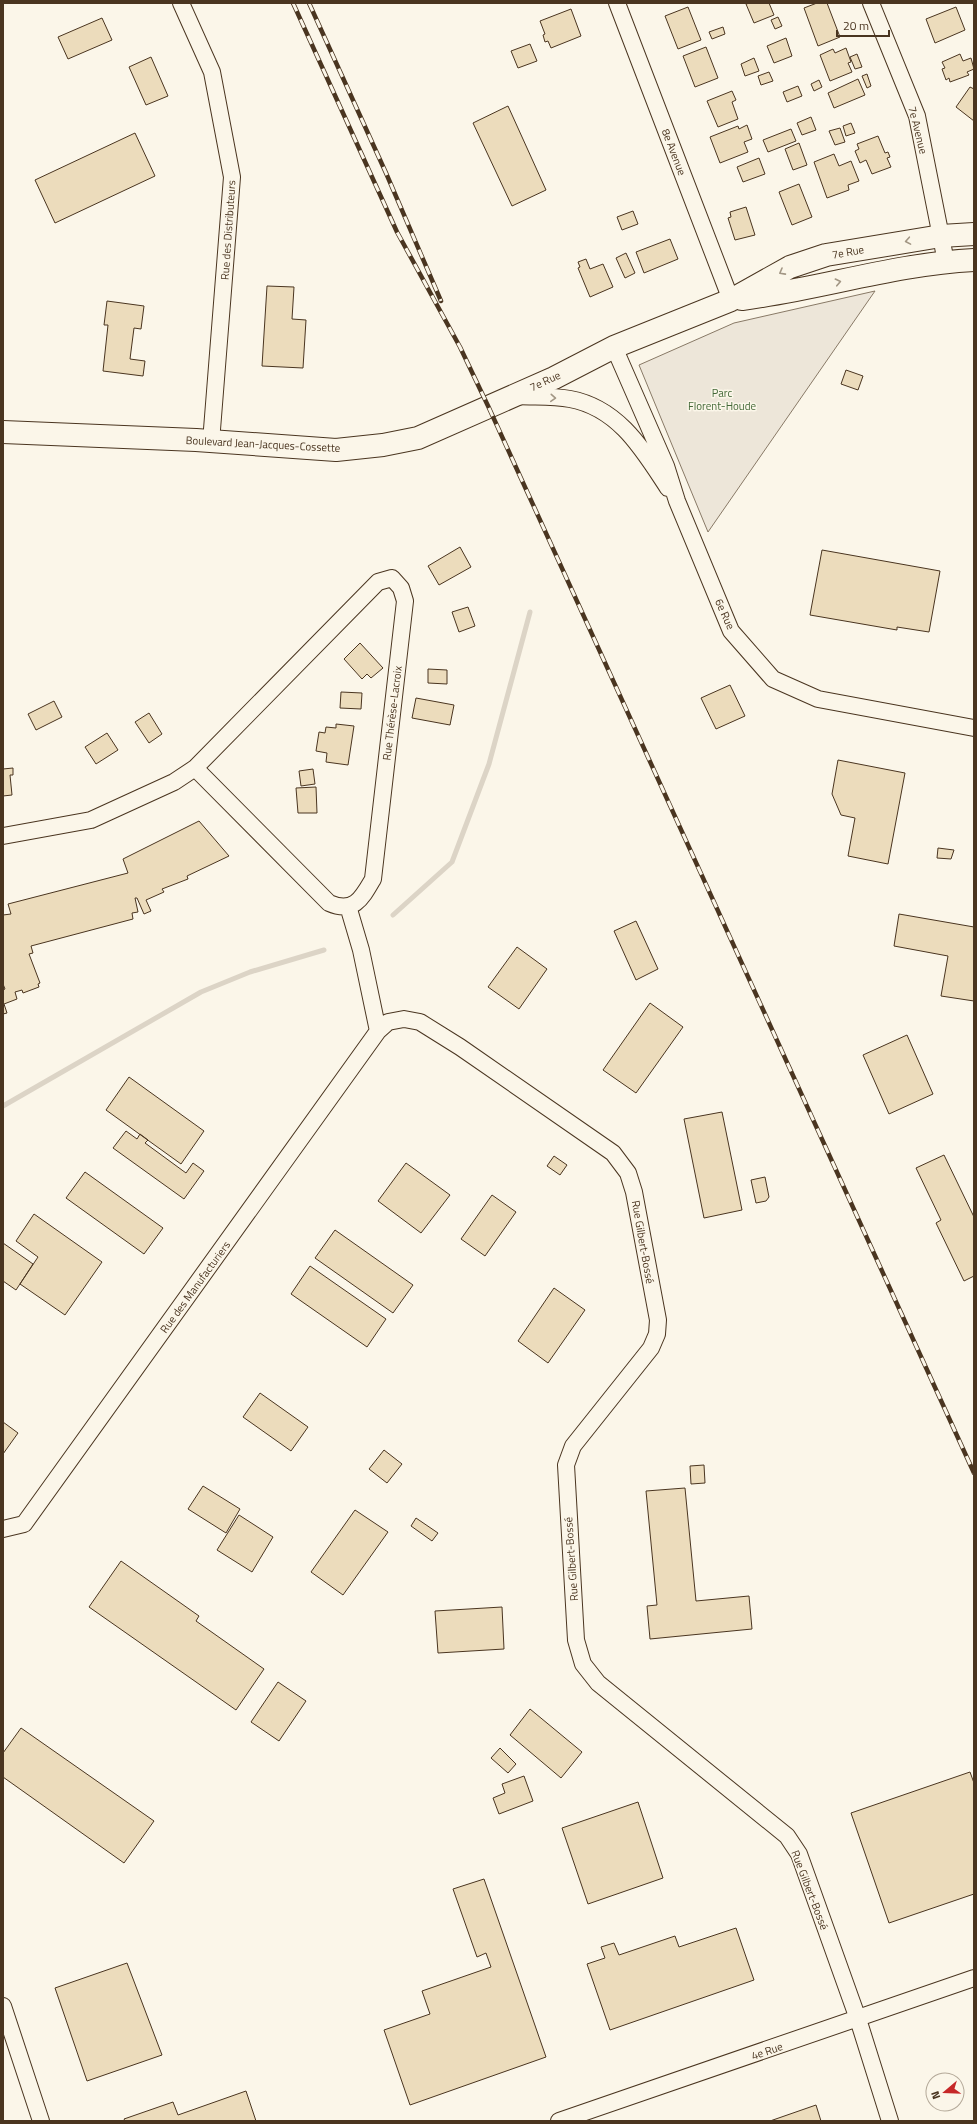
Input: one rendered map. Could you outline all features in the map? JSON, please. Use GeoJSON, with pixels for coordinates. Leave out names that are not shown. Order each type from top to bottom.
{"type":"FeatureCollection","features":[{"type":"Feature","properties":{"kind":"main road","name":"7e Rue"},"geometry":{"type":"LineString","coordinates":[[514,395],[554,378],[614,347],[730,300],[790,267],[826,255],[941,236],[974,234]]}},
{"type":"Feature","properties":{"kind":"main road","name":"7e Rue"},"geometry":{"type":"LineString","coordinates":[[730,300],[786,293],[890,271],[946,262],[974,260]]}},
{"type":"Feature","properties":{"kind":"main road","name":"Boulevard Jean-Jacques-Cossette"},"geometry":{"type":"LineString","coordinates":[[3,432],[211,442],[336,450],[384,445],[418,438],[514,395]]}},
{"type":"Feature","properties":{"kind":"street","name":"Rue des Distributeurs"},"geometry":{"type":"LineString","coordinates":[[181,3],[212,72],[232,177],[211,442]]}},
{"type":"Feature","properties":{"kind":"street","name":"8e Avenue"},"geometry":{"type":"LineString","coordinates":[[617,3],[730,300]]}},
{"type":"Feature","properties":{"kind":"street","name":"7e Avenue"},"geometry":{"type":"LineString","coordinates":[[871,3],[916,116],[946,262]]}},
{"type":"Feature","properties":{"kind":"street","name":"6e Rue"},"geometry":{"type":"LineString","coordinates":[[614,347],[666,466],[677,501],[731,631],[773,679],[818,699],[974,728]]}},
{"type":"Feature","properties":{"kind":"street"},"geometry":{"type":"LineString","coordinates":[[514,395],[571,399],[601,410],[621,424],[640,446],[677,501]]}},
{"type":"Feature","properties":{"kind":"street","name":"Rue Thérèse-Lacroix"},"geometry":{"type":"LineString","coordinates":[[3,836],[91,820],[174,782],[195,768],[378,582],[392,578],[401,588],[405,601],[373,879],[360,900],[348,906]]}},
{"type":"Feature","properties":{"kind":"street"},"geometry":{"type":"LineString","coordinates":[[195,768],[329,903],[338,907],[348,906],[361,950],[378,1031]]}},
{"type":"Feature","properties":{"kind":"street","name":"Rue des Manufacturiers"},"geometry":{"type":"LineString","coordinates":[[3,1529],[24,1524],[378,1031],[388,1022],[404,1019],[420,1022]]}},
{"type":"Feature","properties":{"kind":"street","name":"Rue Gilbert-Bossé"},"geometry":{"type":"LineString","coordinates":[[420,1022],[460,1047],[612,1153],[628,1173],[634,1192],[656,1312],[657,1334],[651,1348],[573,1446],[566,1465],[576,1640],[584,1664],[598,1683],[787,1836],[799,1854],[858,2019],[890,2121]]}},
{"type":"Feature","properties":{"kind":"street","name":"4e Rue"},"geometry":{"type":"LineString","coordinates":[[559,2121],[974,1978]]}},
{"type":"Feature","properties":{"kind":"street"},"geometry":{"type":"LineString","coordinates":[[3,2006],[41,2121]]}},
{"type":"Feature","properties":{"kind":"green space","name":"Parc Florent-Houde"},"geometry":{"type":"Polygon","coordinates":[[[875,291],[708,532],[639,365],[734,323],[875,291]]]}},
{"type":"Feature","properties":{"kind":"building"},"geometry":{"type":"Polygon","coordinates":[[[769,3],[774,15],[754,23],[746,4],[769,3]]]}},
{"type":"Feature","properties":{"kind":"building"},"geometry":{"type":"Polygon","coordinates":[[[817,3],[827,3],[840,37],[818,46],[804,8],[817,3]]]}},
{"type":"Feature","properties":{"kind":"building"},"geometry":{"type":"Polygon","coordinates":[[[688,7],[701,40],[678,49],[665,16],[688,7]]]}},
{"type":"Feature","properties":{"kind":"building"},"geometry":{"type":"Polygon","coordinates":[[[956,7],[965,30],[935,43],[926,19],[956,7]]]}},
{"type":"Feature","properties":{"kind":"building"},"geometry":{"type":"Polygon","coordinates":[[[571,9],[581,36],[551,48],[548,41],[545,42],[543,35],[545,34],[540,21],[571,9]]]}},
{"type":"Feature","properties":{"kind":"building"},"geometry":{"type":"Polygon","coordinates":[[[778,17],[782,26],[775,29],[771,20],[778,17]]]}},
{"type":"Feature","properties":{"kind":"building"},"geometry":{"type":"Polygon","coordinates":[[[102,18],[112,40],[68,59],[58,37],[102,18]]]}},
{"type":"Feature","properties":{"kind":"building"},"geometry":{"type":"Polygon","coordinates":[[[723,27],[725,34],[712,39],[709,32],[723,27]]]}},
{"type":"Feature","properties":{"kind":"building"},"geometry":{"type":"Polygon","coordinates":[[[786,38],[792,56],[774,63],[767,46],[786,38]]]}},
{"type":"Feature","properties":{"kind":"building"},"geometry":{"type":"Polygon","coordinates":[[[530,44],[537,61],[518,68],[511,51],[530,44]]]}},
{"type":"Feature","properties":{"kind":"building"},"geometry":{"type":"Polygon","coordinates":[[[706,47],[718,78],[695,87],[683,56],[706,47]]]}},
{"type":"Feature","properties":{"kind":"building"},"geometry":{"type":"Polygon","coordinates":[[[846,48],[851,62],[848,63],[852,72],[830,81],[820,55],[833,49],[835,53],[846,48]]]}},
{"type":"Feature","properties":{"kind":"building"},"geometry":{"type":"Polygon","coordinates":[[[857,54],[862,67],[855,69],[850,57],[857,54]]]}},
{"type":"Feature","properties":{"kind":"building"},"geometry":{"type":"Polygon","coordinates":[[[960,54],[963,61],[971,58],[974,69],[967,72],[969,75],[950,82],[949,78],[946,80],[942,69],[945,68],[942,62],[960,54]]]}},
{"type":"Feature","properties":{"kind":"building"},"geometry":{"type":"Polygon","coordinates":[[[151,57],[168,96],[146,105],[129,67],[151,57]]]}},
{"type":"Feature","properties":{"kind":"building"},"geometry":{"type":"Polygon","coordinates":[[[754,58],[759,71],[745,76],[741,64],[754,58]]]}},
{"type":"Feature","properties":{"kind":"building"},"geometry":{"type":"Polygon","coordinates":[[[769,72],[773,81],[761,85],[758,76],[769,72]]]}},
{"type":"Feature","properties":{"kind":"building"},"geometry":{"type":"Polygon","coordinates":[[[867,74],[871,86],[867,88],[862,76],[867,74]]]}},
{"type":"Feature","properties":{"kind":"building"},"geometry":{"type":"Polygon","coordinates":[[[858,79],[865,95],[834,108],[828,93],[858,79]]]}},
{"type":"Feature","properties":{"kind":"building"},"geometry":{"type":"Polygon","coordinates":[[[819,80],[822,87],[814,91],[811,84],[819,80]]]}},
{"type":"Feature","properties":{"kind":"building"},"geometry":{"type":"Polygon","coordinates":[[[798,86],[802,96],[787,102],[783,92],[798,86]]]}},
{"type":"Feature","properties":{"kind":"building"},"geometry":{"type":"Polygon","coordinates":[[[970,87],[974,89],[974,121],[956,107],[970,87]]]}},
{"type":"Feature","properties":{"kind":"building"},"geometry":{"type":"Polygon","coordinates":[[[732,91],[736,100],[732,102],[738,119],[718,127],[707,101],[732,91]]]}},
{"type":"Feature","properties":{"kind":"building"},"geometry":{"type":"Polygon","coordinates":[[[508,106],[546,190],[512,206],[473,123],[508,106]]]}},
{"type":"Feature","properties":{"kind":"building"},"geometry":{"type":"Polygon","coordinates":[[[811,117],[816,130],[802,135],[797,123],[811,117]]]}},
{"type":"Feature","properties":{"kind":"building"},"geometry":{"type":"Polygon","coordinates":[[[851,123],[855,133],[846,136],[843,126],[851,123]]]}},
{"type":"Feature","properties":{"kind":"building"},"geometry":{"type":"Polygon","coordinates":[[[747,125],[752,139],[744,142],[748,152],[720,163],[710,137],[738,126],[739,129],[747,125]]]}},
{"type":"Feature","properties":{"kind":"building"},"geometry":{"type":"Polygon","coordinates":[[[840,128],[845,142],[835,145],[829,131],[840,128]]]}},
{"type":"Feature","properties":{"kind":"building"},"geometry":{"type":"Polygon","coordinates":[[[791,129],[796,141],[768,152],[763,140],[791,129]]]}},
{"type":"Feature","properties":{"kind":"building"},"geometry":{"type":"Polygon","coordinates":[[[135,133],[155,176],[55,223],[35,180],[135,133]]]}},
{"type":"Feature","properties":{"kind":"building"},"geometry":{"type":"Polygon","coordinates":[[[878,136],[885,153],[888,152],[890,157],[887,158],[891,167],[872,174],[866,160],[860,163],[855,151],[859,149],[857,144],[878,136]]]}},
{"type":"Feature","properties":{"kind":"building"},"geometry":{"type":"Polygon","coordinates":[[[799,143],[807,165],[793,170],[785,149],[799,143]]]}},
{"type":"Feature","properties":{"kind":"building"},"geometry":{"type":"Polygon","coordinates":[[[834,154],[839,166],[851,161],[859,181],[848,185],[849,190],[827,198],[814,162],[834,154]]]}},
{"type":"Feature","properties":{"kind":"building"},"geometry":{"type":"Polygon","coordinates":[[[759,158],[765,174],[743,182],[737,167],[759,158]]]}},
{"type":"Feature","properties":{"kind":"building"},"geometry":{"type":"Polygon","coordinates":[[[799,184],[812,217],[792,225],[779,192],[799,184]]]}},
{"type":"Feature","properties":{"kind":"building"},"geometry":{"type":"Polygon","coordinates":[[[746,207],[755,235],[735,240],[728,218],[731,217],[730,212],[746,207]]]}},
{"type":"Feature","properties":{"kind":"building"},"geometry":{"type":"Polygon","coordinates":[[[633,211],[638,224],[622,230],[617,217],[633,211]]]}},
{"type":"Feature","properties":{"kind":"building"},"geometry":{"type":"Polygon","coordinates":[[[670,239],[678,259],[644,273],[636,252],[670,239]]]}},
{"type":"Feature","properties":{"kind":"building"},"geometry":{"type":"Polygon","coordinates":[[[626,253],[635,273],[625,278],[616,258],[626,253]]]}},
{"type":"Feature","properties":{"kind":"building"},"geometry":{"type":"Polygon","coordinates":[[[586,259],[590,269],[603,264],[613,287],[590,297],[578,268],[580,267],[578,262],[586,259]]]}},
{"type":"Feature","properties":{"kind":"building"},"geometry":{"type":"Polygon","coordinates":[[[267,286],[294,287],[292,319],[306,320],[303,368],[262,366],[267,286]]]}},
{"type":"Feature","properties":{"kind":"building"},"geometry":{"type":"Polygon","coordinates":[[[107,301],[144,306],[141,329],[134,328],[130,359],[145,361],[143,376],[103,371],[108,325],[104,325],[107,301]]]}},
{"type":"Feature","properties":{"kind":"building"},"geometry":{"type":"Polygon","coordinates":[[[846,370],[863,376],[858,390],[841,384],[846,370]]]}},
{"type":"Feature","properties":{"kind":"building"},"geometry":{"type":"Polygon","coordinates":[[[460,547],[471,567],[439,585],[428,566],[460,547]]]}},
{"type":"Feature","properties":{"kind":"building"},"geometry":{"type":"Polygon","coordinates":[[[822,550],[940,571],[929,632],[897,627],[897,630],[810,615],[822,550]]]}},
{"type":"Feature","properties":{"kind":"building"},"geometry":{"type":"Polygon","coordinates":[[[468,607],[475,626],[459,632],[452,612],[468,607]]]}},
{"type":"Feature","properties":{"kind":"building"},"geometry":{"type":"Polygon","coordinates":[[[360,643],[383,668],[371,678],[367,674],[362,679],[344,659],[360,643]]]}},
{"type":"Feature","properties":{"kind":"building"},"geometry":{"type":"Polygon","coordinates":[[[428,669],[447,670],[447,684],[428,683],[428,669]]]}},
{"type":"Feature","properties":{"kind":"building"},"geometry":{"type":"Polygon","coordinates":[[[730,685],[745,716],[716,729],[701,698],[730,685]]]}},
{"type":"Feature","properties":{"kind":"building"},"geometry":{"type":"Polygon","coordinates":[[[341,692],[362,693],[361,709],[340,708],[341,692]]]}},
{"type":"Feature","properties":{"kind":"building"},"geometry":{"type":"Polygon","coordinates":[[[416,698],[454,705],[450,725],[412,718],[416,698]]]}},
{"type":"Feature","properties":{"kind":"building"},"geometry":{"type":"Polygon","coordinates":[[[54,701],[62,717],[36,730],[28,714],[54,701]]]}},
{"type":"Feature","properties":{"kind":"building"},"geometry":{"type":"Polygon","coordinates":[[[149,713],[162,734],[149,743],[135,722],[149,713]]]}},
{"type":"Feature","properties":{"kind":"building"},"geometry":{"type":"Polygon","coordinates":[[[336,724],[354,726],[348,765],[326,762],[327,753],[316,751],[319,732],[325,733],[326,727],[336,728],[336,724]]]}},
{"type":"Feature","properties":{"kind":"building"},"geometry":{"type":"Polygon","coordinates":[[[107,733],[118,750],[96,764],[85,747],[107,733]]]}},
{"type":"Feature","properties":{"kind":"building"},"geometry":{"type":"Polygon","coordinates":[[[838,760],[905,773],[888,864],[848,856],[855,818],[841,815],[832,794],[838,760]]]}},
{"type":"Feature","properties":{"kind":"building"},"geometry":{"type":"Polygon","coordinates":[[[13,768],[13,775],[10,775],[12,795],[3,796],[3,769],[13,768]]]}},
{"type":"Feature","properties":{"kind":"building"},"geometry":{"type":"Polygon","coordinates":[[[313,769],[315,784],[301,786],[299,771],[313,769]]]}},
{"type":"Feature","properties":{"kind":"building"},"geometry":{"type":"Polygon","coordinates":[[[316,787],[317,813],[298,813],[296,788],[316,787]]]}},
{"type":"Feature","properties":{"kind":"building"},"geometry":{"type":"Polygon","coordinates":[[[199,821],[229,856],[187,876],[188,879],[162,889],[164,892],[146,900],[151,911],[144,914],[137,898],[135,898],[138,912],[132,913],[133,919],[31,946],[33,953],[29,954],[40,983],[38,984],[39,987],[23,993],[22,990],[15,992],[17,999],[4,1004],[7,1013],[3,1014],[3,990],[5,989],[3,984],[3,915],[11,914],[8,904],[128,873],[123,859],[199,821]]]}},
{"type":"Feature","properties":{"kind":"building"},"geometry":{"type":"Polygon","coordinates":[[[938,848],[954,850],[951,859],[937,858],[938,848]]]}},
{"type":"Feature","properties":{"kind":"building"},"geometry":{"type":"Polygon","coordinates":[[[899,914],[974,927],[974,1001],[941,996],[948,956],[894,946],[899,914]]]}},
{"type":"Feature","properties":{"kind":"building"},"geometry":{"type":"Polygon","coordinates":[[[636,921],[658,969],[636,980],[614,931],[636,921]]]}},
{"type":"Feature","properties":{"kind":"building"},"geometry":{"type":"Polygon","coordinates":[[[517,947],[547,969],[519,1009],[488,987],[517,947]]]}},
{"type":"Feature","properties":{"kind":"building"},"geometry":{"type":"Polygon","coordinates":[[[650,1003],[683,1027],[636,1093],[603,1070],[650,1003]]]}},
{"type":"Feature","properties":{"kind":"building"},"geometry":{"type":"Polygon","coordinates":[[[907,1035],[933,1094],[889,1114],[863,1055],[907,1035]]]}},
{"type":"Feature","properties":{"kind":"building"},"geometry":{"type":"Polygon","coordinates":[[[129,1077],[204,1131],[181,1164],[106,1110],[129,1077]]]}},
{"type":"Feature","properties":{"kind":"building"},"geometry":{"type":"Polygon","coordinates":[[[722,1112],[742,1210],[704,1218],[684,1119],[722,1112]]]}},
{"type":"Feature","properties":{"kind":"building"},"geometry":{"type":"Polygon","coordinates":[[[126,1131],[137,1139],[140,1134],[148,1140],[145,1143],[186,1173],[193,1163],[204,1171],[184,1199],[113,1148],[126,1131]]]}},
{"type":"Feature","properties":{"kind":"building"},"geometry":{"type":"Polygon","coordinates":[[[944,1155],[974,1217],[974,1276],[964,1281],[936,1223],[941,1220],[916,1168],[944,1155]]]}},
{"type":"Feature","properties":{"kind":"building"},"geometry":{"type":"Polygon","coordinates":[[[554,1156],[567,1165],[560,1175],[547,1166],[554,1156]]]}},
{"type":"Feature","properties":{"kind":"building"},"geometry":{"type":"Polygon","coordinates":[[[406,1163],[450,1195],[421,1233],[378,1201],[406,1163]]]}},
{"type":"Feature","properties":{"kind":"building"},"geometry":{"type":"Polygon","coordinates":[[[85,1172],[163,1228],[144,1254],[66,1198],[85,1172]]]}},
{"type":"Feature","properties":{"kind":"building"},"geometry":{"type":"Polygon","coordinates":[[[765,1177],[769,1197],[766,1201],[756,1203],[751,1180],[765,1177]]]}},
{"type":"Feature","properties":{"kind":"building"},"geometry":{"type":"Polygon","coordinates":[[[492,1195],[516,1212],[485,1256],[461,1239],[492,1195]]]}},
{"type":"Feature","properties":{"kind":"building"},"geometry":{"type":"Polygon","coordinates":[[[34,1214],[102,1262],[65,1315],[20,1284],[38,1257],[16,1241],[34,1214]]]}},
{"type":"Feature","properties":{"kind":"building"},"geometry":{"type":"Polygon","coordinates":[[[335,1230],[413,1285],[393,1313],[315,1258],[335,1230]]]}},
{"type":"Feature","properties":{"kind":"building"},"geometry":{"type":"Polygon","coordinates":[[[3,1243],[33,1264],[16,1290],[3,1281],[3,1243]]]}},
{"type":"Feature","properties":{"kind":"building"},"geometry":{"type":"Polygon","coordinates":[[[310,1266],[386,1319],[367,1347],[291,1294],[310,1266]]]}},
{"type":"Feature","properties":{"kind":"building"},"geometry":{"type":"Polygon","coordinates":[[[554,1288],[585,1310],[548,1363],[518,1341],[554,1288]]]}},
{"type":"Feature","properties":{"kind":"building"},"geometry":{"type":"Polygon","coordinates":[[[260,1393],[308,1427],[291,1451],[243,1417],[260,1393]]]}},
{"type":"Feature","properties":{"kind":"building"},"geometry":{"type":"Polygon","coordinates":[[[3,1422],[18,1433],[3,1454],[3,1422]]]}},
{"type":"Feature","properties":{"kind":"building"},"geometry":{"type":"Polygon","coordinates":[[[384,1450],[402,1464],[387,1483],[369,1469],[384,1450]]]}},
{"type":"Feature","properties":{"kind":"building"},"geometry":{"type":"Polygon","coordinates":[[[704,1465],[705,1483],[691,1484],[690,1466],[704,1465]]]}},
{"type":"Feature","properties":{"kind":"building"},"geometry":{"type":"Polygon","coordinates":[[[203,1486],[240,1509],[226,1533],[188,1509],[203,1486]]]}},
{"type":"Feature","properties":{"kind":"building"},"geometry":{"type":"Polygon","coordinates":[[[685,1488],[696,1601],[749,1596],[752,1629],[650,1639],[647,1606],[657,1605],[646,1491],[685,1488]]]}},
{"type":"Feature","properties":{"kind":"building"},"geometry":{"type":"Polygon","coordinates":[[[355,1510],[388,1532],[343,1595],[311,1572],[355,1510]]]}},
{"type":"Feature","properties":{"kind":"building"},"geometry":{"type":"Polygon","coordinates":[[[239,1515],[273,1537],[252,1572],[217,1550],[239,1515]]]}},
{"type":"Feature","properties":{"kind":"building"},"geometry":{"type":"Polygon","coordinates":[[[416,1518],[438,1533],[432,1541],[411,1526],[416,1518]]]}},
{"type":"Feature","properties":{"kind":"building"},"geometry":{"type":"Polygon","coordinates":[[[121,1561],[199,1616],[196,1621],[264,1669],[236,1710],[89,1607],[121,1561]]]}},
{"type":"Feature","properties":{"kind":"building"},"geometry":{"type":"Polygon","coordinates":[[[502,1607],[504,1649],[438,1653],[435,1611],[502,1607]]]}},
{"type":"Feature","properties":{"kind":"building"},"geometry":{"type":"Polygon","coordinates":[[[278,1682],[306,1701],[279,1741],[251,1722],[278,1682]]]}},
{"type":"Feature","properties":{"kind":"building"},"geometry":{"type":"Polygon","coordinates":[[[530,1709],[582,1752],[561,1778],[510,1735],[530,1709]]]}},
{"type":"Feature","properties":{"kind":"building"},"geometry":{"type":"Polygon","coordinates":[[[21,1728],[154,1821],[124,1863],[3,1777],[3,1753],[21,1728]]]}},
{"type":"Feature","properties":{"kind":"building"},"geometry":{"type":"Polygon","coordinates":[[[500,1748],[516,1764],[508,1773],[491,1758],[500,1748]]]}},
{"type":"Feature","properties":{"kind":"building"},"geometry":{"type":"Polygon","coordinates":[[[970,1772],[974,1783],[974,1894],[889,1923],[851,1813],[970,1772]]]}},
{"type":"Feature","properties":{"kind":"building"},"geometry":{"type":"Polygon","coordinates":[[[524,1776],[533,1801],[499,1814],[493,1798],[505,1793],[502,1784],[524,1776]]]}},
{"type":"Feature","properties":{"kind":"building"},"geometry":{"type":"Polygon","coordinates":[[[638,1802],[663,1878],[588,1904],[562,1828],[638,1802]]]}},
{"type":"Feature","properties":{"kind":"building"},"geometry":{"type":"Polygon","coordinates":[[[484,1879],[546,2057],[410,2105],[384,2030],[430,2014],[422,1991],[491,1967],[486,1953],[477,1957],[453,1889],[484,1879]]]}},
{"type":"Feature","properties":{"kind":"building"},"geometry":{"type":"Polygon","coordinates":[[[736,1928],[754,1980],[610,2030],[587,1964],[605,1958],[601,1947],[614,1943],[619,1955],[675,1936],[679,1947],[736,1928]]]}},
{"type":"Feature","properties":{"kind":"building"},"geometry":{"type":"Polygon","coordinates":[[[127,1963],[162,2055],[87,2081],[55,1988],[127,1963]]]}},
{"type":"Feature","properties":{"kind":"building"},"geometry":{"type":"Polygon","coordinates":[[[246,2091],[256,2121],[125,2121],[124,2119],[173,2102],[178,2115],[246,2091]]]}},
{"type":"Feature","properties":{"kind":"building"},"geometry":{"type":"Polygon","coordinates":[[[816,2105],[821,2121],[770,2121],[816,2105]]]}},
{"type":"Feature","properties":{"kind":"waterway"},"geometry":{"type":"LineString","coordinates":[[393,915],[452,862],[489,764],[530,612]]}},
{"type":"Feature","properties":{"kind":"waterway"},"geometry":{"type":"LineString","coordinates":[[3,1106],[201,992],[250,972],[324,950]]}},
{"type":"Feature","properties":{"kind":"railway"},"geometry":{"type":"LineString","coordinates":[[293,3],[397,232],[460,347],[489,408],[974,1473]]}},
{"type":"Feature","properties":{"kind":"railway"},"geometry":{"type":"LineString","coordinates":[[309,3],[386,173],[441,301]]}}]}
